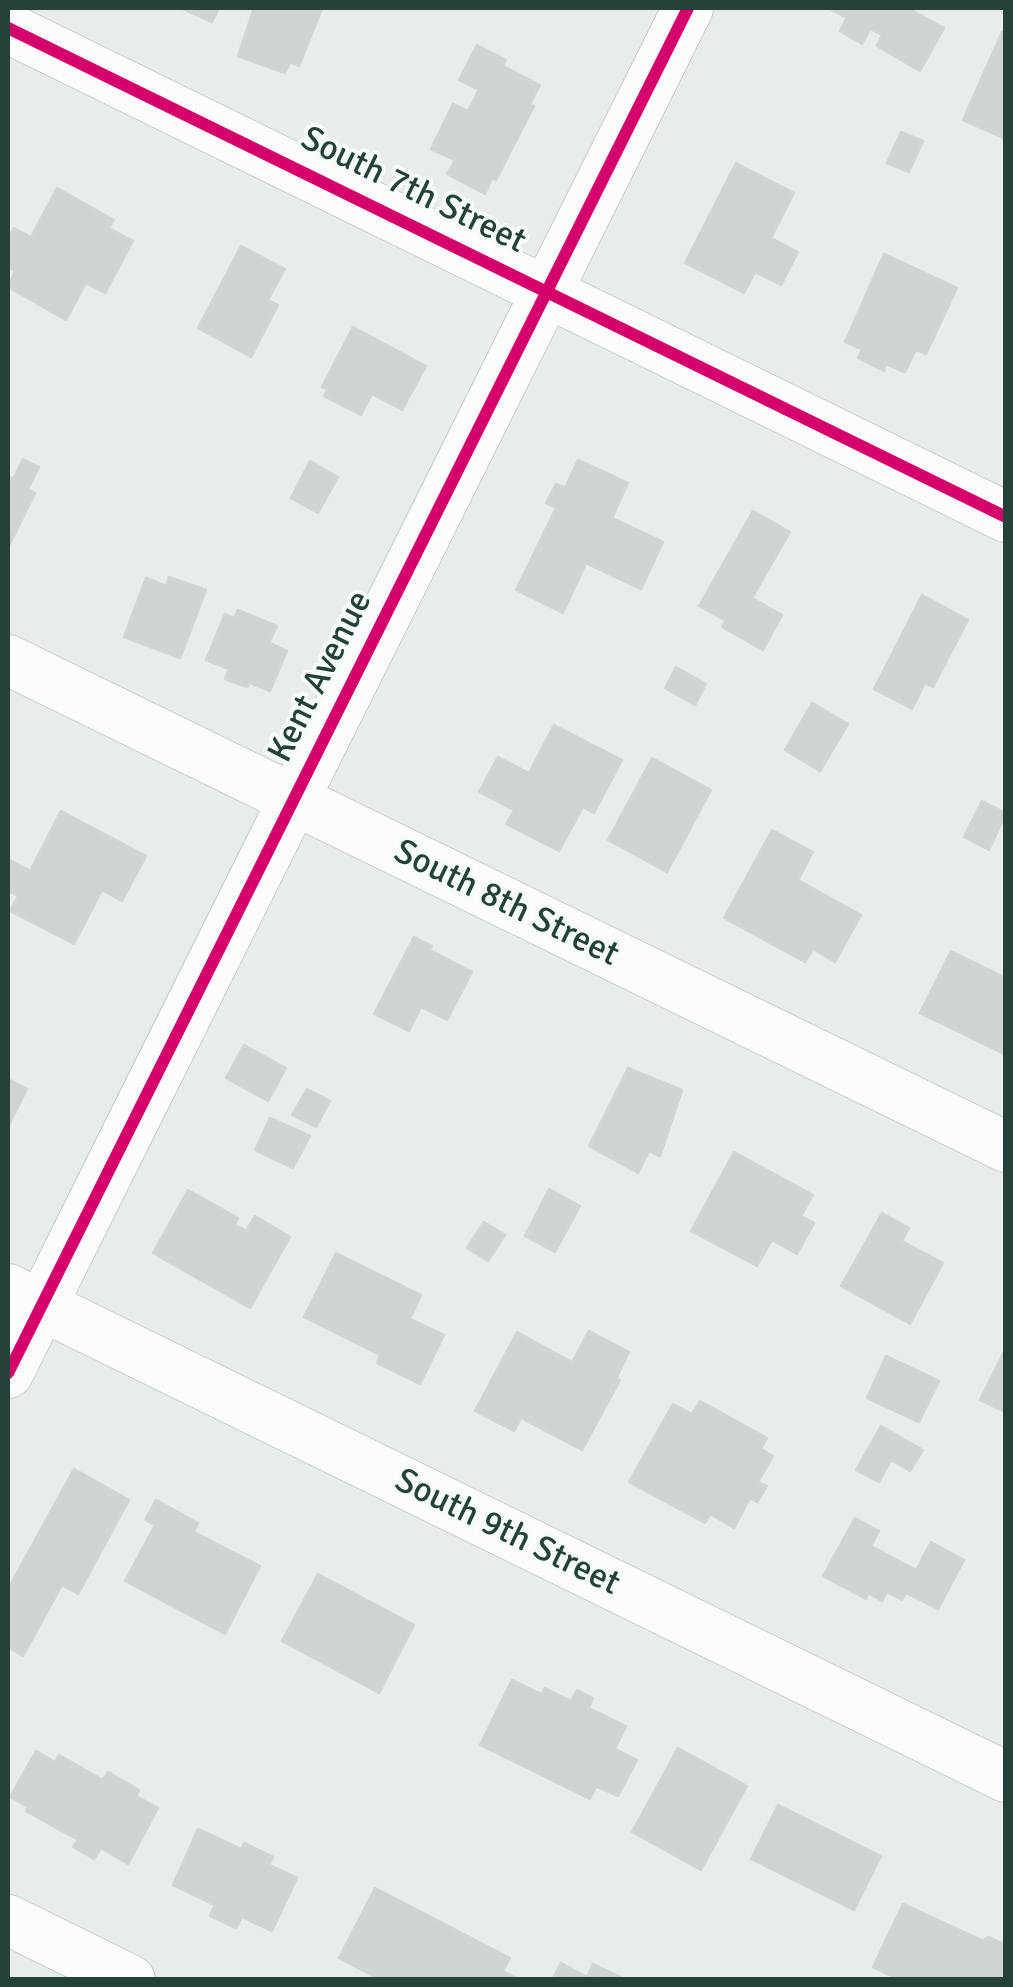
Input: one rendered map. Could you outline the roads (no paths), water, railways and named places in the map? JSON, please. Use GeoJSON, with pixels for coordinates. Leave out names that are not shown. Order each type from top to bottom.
{"type":"FeatureCollection","features":[{"type":"Feature","properties":{"kind":"street","name":"Kent Avenue"},"geometry":{"type":"LineString","coordinates":[[8,1372],[24,1297],[292,800],[688,8]]}},
{"type":"Feature","properties":{"kind":"street","name":"South 7th Street"},"geometry":{"type":"LineString","coordinates":[[8,28],[1006,517]]}},
{"type":"Feature","properties":{"kind":"street","name":"South 8th Street"},"geometry":{"type":"LineString","coordinates":[[8,660],[1006,1147]]}},
{"type":"Feature","properties":{"kind":"street","name":"South 9th Street"},"geometry":{"type":"LineString","coordinates":[[24,1297],[1006,1778]]}},
{"type":"Feature","properties":{"kind":"street"},"geometry":{"type":"LineString","coordinates":[[8,1920],[130,1980]]}}]}
